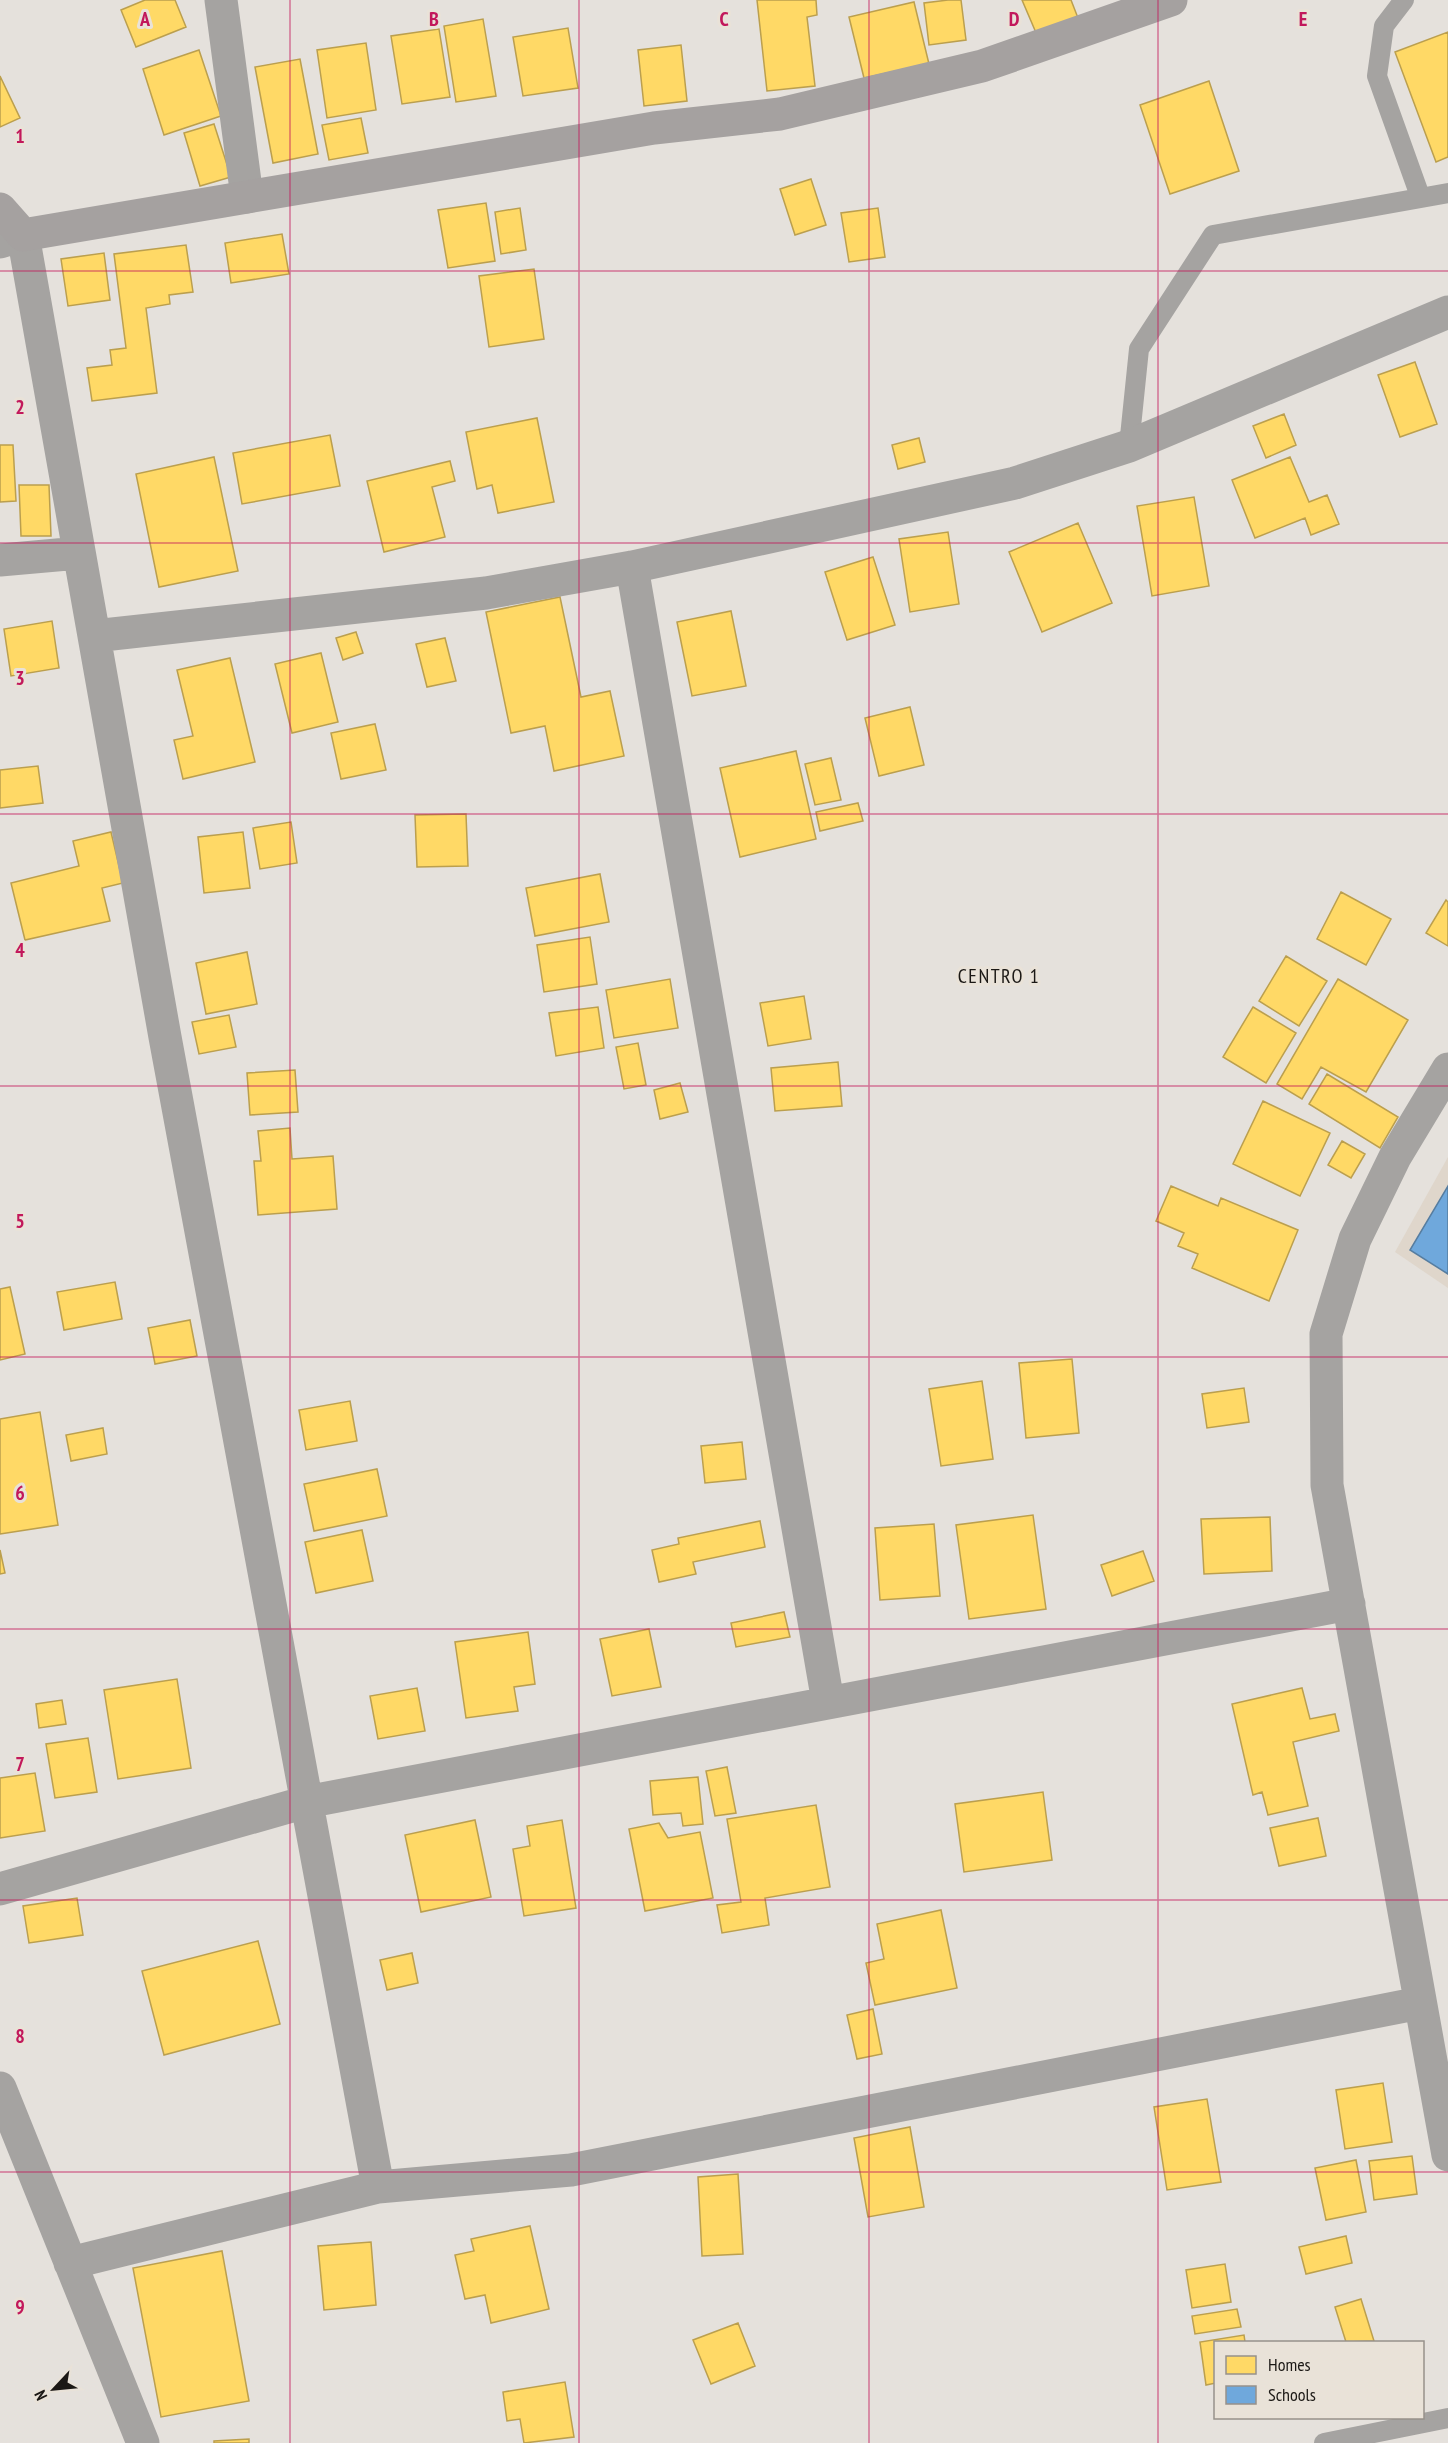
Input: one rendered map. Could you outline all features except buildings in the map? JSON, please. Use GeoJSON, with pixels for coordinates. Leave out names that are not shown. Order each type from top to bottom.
{"type":"FeatureCollection","features":[{"type":"Feature","properties":{"kind":"street"},"geometry":{"type":"LineString","coordinates":[[221,0],[247,197]]}},
{"type":"Feature","properties":{"kind":"street"},"geometry":{"type":"LineString","coordinates":[[11,238],[654,128],[780,114],[982,66],[1172,0]]}},
{"type":"Feature","properties":{"kind":"street"},"geometry":{"type":"LineString","coordinates":[[0,209],[11,238],[79,554],[378,2187]]}},
{"type":"Feature","properties":{"kind":"street"},"geometry":{"type":"LineString","coordinates":[[94,636],[486,593],[632,567],[1015,483],[1129,446],[1448,312]]}},
{"type":"Feature","properties":{"kind":"street"},"geometry":{"type":"LineString","coordinates":[[0,560],[79,554]]}},
{"type":"Feature","properties":{"kind":"street"},"geometry":{"type":"LineString","coordinates":[[632,567],[828,1702]]}},
{"type":"Feature","properties":{"kind":"street"},"geometry":{"type":"LineString","coordinates":[[1448,1069],[1395,1156],[1354,1239],[1326,1334],[1327,1485],[1448,2155]]}},
{"type":"Feature","properties":{"kind":"street"},"geometry":{"type":"LineString","coordinates":[[0,1888],[306,1802],[1349,1604]]}},
{"type":"Feature","properties":{"kind":"street"},"geometry":{"type":"LineString","coordinates":[[70,2263],[378,2187],[571,2170],[1420,2003]]}},
{"type":"Feature","properties":{"kind":"street"},"geometry":{"type":"LineString","coordinates":[[0,2088],[143,2443]]}},
{"type":"Feature","properties":{"kind":"lane"},"geometry":{"type":"LineString","coordinates":[[1404,0],[1384,26],[1377,76],[1420,196]]}},
{"type":"Feature","properties":{"kind":"lane"},"geometry":{"type":"LineString","coordinates":[[1129,446],[1139,349],[1213,234],[1420,196],[1448,193]]}},
{"type":"Feature","properties":{"kind":"lane"},"geometry":{"type":"LineString","coordinates":[[1324,2443],[1448,2418]]}},
{"type":"Feature","properties":{"kind":"shaded area"},"geometry":{"type":"Polygon","coordinates":[[[1448,1157],[1448,1288],[1395,1252],[1448,1157]]]}},
{"type":"Feature","properties":{"kind":"district","name":"CENTRO 1"},"geometry":{"type":"Point","coordinates":[999,976]}}]}
